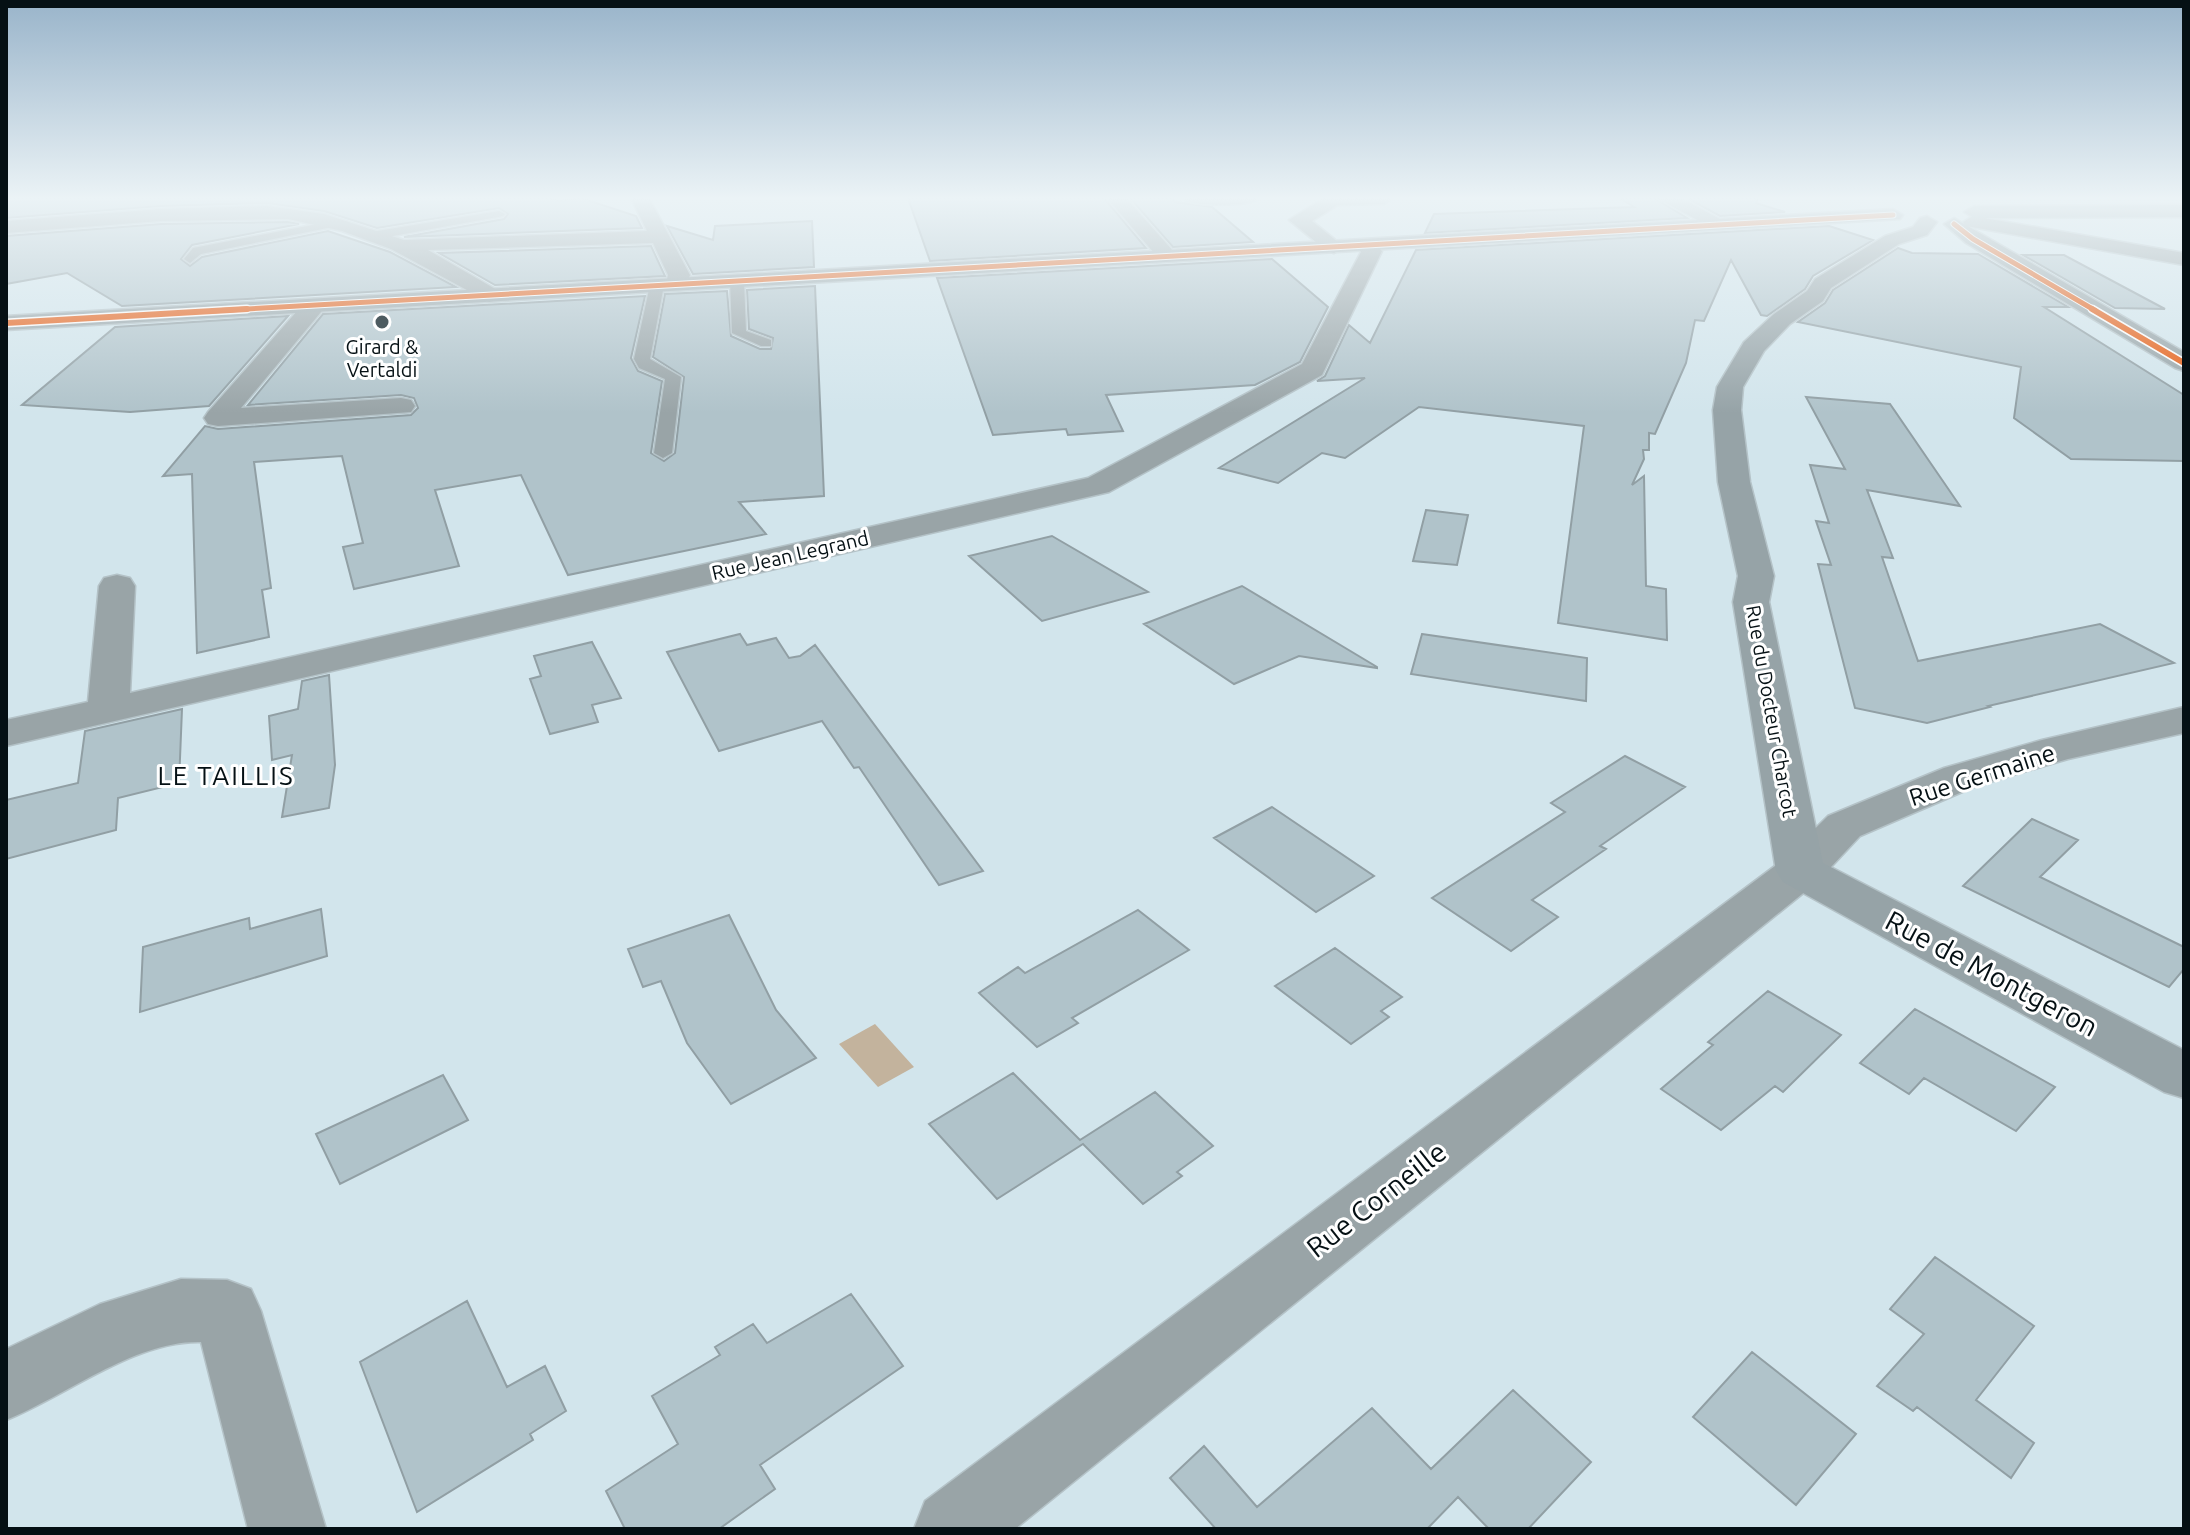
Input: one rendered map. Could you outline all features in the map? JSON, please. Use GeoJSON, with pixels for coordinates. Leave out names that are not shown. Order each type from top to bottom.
{"type":"FeatureCollection","features":[{"type":"Feature","properties":{"kind":"street"},"geometry":{"type":"LineString","coordinates":[[448,270],[465,277],[489,295]]}},
{"type":"Feature","properties":{"kind":"street"},"geometry":{"type":"LineString","coordinates":[[667,285],[679,275],[676,270]]}},
{"type":"Feature","properties":{"kind":"street"},"geometry":{"type":"LineString","coordinates":[[6,323],[933,270]]}},
{"type":"Feature","properties":{"kind":"street","name":"Rue Jean Legrand"},"geometry":{"type":"LineString","coordinates":[[6,733],[1098,485],[1313,369],[1363,270]]}},
{"type":"Feature","properties":{"kind":"street","name":"Rue du Docteur Charcot"},"geometry":{"type":"LineString","coordinates":[[1800,871],[1785,775],[1751,602],[1756,576],[1734,482],[1727,410],[1730,387],[1753,347],[1782,319],[1815,296],[1823,284],[1844,270]]}},
{"type":"Feature","properties":{"kind":"street"},"geometry":{"type":"LineString","coordinates":[[2025,270],[2184,363]]}},
{"type":"Feature","properties":{"kind":"street"},"geometry":{"type":"LineString","coordinates":[[314,306],[218,418],[401,406]]}},
{"type":"Feature","properties":{"kind":"street"},"geometry":{"type":"LineString","coordinates":[[108,710],[117,586]]}},
{"type":"Feature","properties":{"kind":"street","name":"Rue Germaine"},"geometry":{"type":"LineString","coordinates":[[1800,871],[1844,826],[1960,777],[2057,749],[2184,720]]}},
{"type":"Feature","properties":{"kind":"street","name":"Rue de Montgeron"},"geometry":{"type":"LineString","coordinates":[[1800,871],[2184,1076]]}},
{"type":"Feature","properties":{"kind":"street","name":"Rue Corneille"},"geometry":{"type":"LineString","coordinates":[[953,1529],[1800,871]]}},
{"type":"Feature","properties":{"kind":"street"},"geometry":{"type":"LineString","coordinates":[[6,1386],[124,1327],[181,1310],[227,1311],[287,1529]]}},
{"type":"Feature","properties":{"kind":"lane"},"geometry":{"type":"LineString","coordinates":[[737,281],[739,333],[766,343]]}},
{"type":"Feature","properties":{"kind":"lane"},"geometry":{"type":"LineString","coordinates":[[663,453],[673,377],[644,365],[642,359],[667,285]]}},
{"type":"Feature","properties":{"kind":"shaded area"},"geometry":{"type":"Polygon","coordinates":[[[875,1024],[914,1067],[878,1087],[839,1044],[875,1024]]]}},
{"type":"Feature","properties":{"kind":"building"},"geometry":{"type":"Polygon","coordinates":[[[6,270],[423,270],[456,287],[122,306],[67,273],[6,284],[6,270]]]}},
{"type":"Feature","properties":{"kind":"building"},"geometry":{"type":"Polygon","coordinates":[[[468,270],[662,270],[665,276],[495,285],[468,270]]]}},
{"type":"Feature","properties":{"kind":"building"},"geometry":{"type":"Polygon","coordinates":[[[691,270],[768,270],[693,274],[691,270]]]}},
{"type":"Feature","properties":{"kind":"building"},"geometry":{"type":"Polygon","coordinates":[[[1085,270],[1284,270],[1328,307],[1300,362],[1255,385],[1106,395],[1123,431],[1068,435],[1066,429],[993,435],[937,278],[1085,270]]]}},
{"type":"Feature","properties":{"kind":"building"},"geometry":{"type":"Polygon","coordinates":[[[1406,270],[1727,270],[1704,321],[1695,320],[1686,363],[1655,434],[1649,433],[1649,450],[1643,450],[1644,459],[1632,485],[1644,476],[1646,586],[1666,589],[1667,640],[1558,623],[1584,426],[1419,407],[1345,458],[1322,453],[1278,483],[1219,468],[1365,378],[1317,381],[1325,376],[1349,325],[1370,343],[1406,270]]]}},
{"type":"Feature","properties":{"kind":"building"},"geometry":{"type":"Polygon","coordinates":[[[1736,270],[1824,270],[1813,276],[1805,289],[1767,316],[1761,315],[1736,270]]]}},
{"type":"Feature","properties":{"kind":"building"},"geometry":{"type":"Polygon","coordinates":[[[1865,270],[2005,270],[2068,307],[2044,307],[2184,395],[2184,461],[2071,459],[2014,418],[2021,367],[1798,322],[1825,303],[1833,290],[1865,270]]]}},
{"type":"Feature","properties":{"kind":"building"},"geometry":{"type":"Polygon","coordinates":[[[2048,270],[2091,270],[2165,309],[2115,308],[2048,270]]]}},
{"type":"Feature","properties":{"kind":"building"},"geometry":{"type":"Polygon","coordinates":[[[815,286],[824,496],[739,502],[766,534],[568,575],[521,475],[435,490],[459,566],[354,589],[343,547],[363,543],[342,456],[254,462],[271,588],[262,590],[269,637],[197,653],[192,474],[163,476],[205,426],[218,429],[411,415],[418,408],[414,398],[401,395],[248,405],[323,314],[645,296],[631,358],[638,371],[662,381],[651,453],[664,461],[675,453],[684,377],[653,357],[665,294],[727,291],[731,336],[760,349],[771,349],[773,338],[749,329],[747,290],[815,286]]]}},
{"type":"Feature","properties":{"kind":"building"},"geometry":{"type":"Polygon","coordinates":[[[288,316],[209,406],[130,412],[22,405],[115,327],[288,316]]]}},
{"type":"Feature","properties":{"kind":"building"},"geometry":{"type":"Polygon","coordinates":[[[1806,397],[1890,404],[1960,506],[1867,490],[1893,558],[1882,557],[1918,661],[2100,624],[2174,663],[1927,723],[1855,708],[1818,564],[1831,565],[1816,521],[1829,523],[1810,465],[1845,469],[1806,397]]]}},
{"type":"Feature","properties":{"kind":"building"},"geometry":{"type":"Polygon","coordinates":[[[1426,510],[1468,515],[1457,565],[1413,561],[1426,510]]]}},
{"type":"Feature","properties":{"kind":"building"},"geometry":{"type":"Polygon","coordinates":[[[1052,536],[1148,592],[1042,621],[969,556],[1052,536]]]}},
{"type":"Feature","properties":{"kind":"building"},"geometry":{"type":"Polygon","coordinates":[[[1242,586],[1377,668],[1299,656],[1234,684],[1144,624],[1242,586]]]}},
{"type":"Feature","properties":{"kind":"building"},"geometry":{"type":"Polygon","coordinates":[[[740,634],[747,645],[776,638],[789,658],[800,656],[815,645],[983,871],[939,885],[859,767],[854,768],[822,721],[719,751],[667,652],[740,634]]]}},
{"type":"Feature","properties":{"kind":"building"},"geometry":{"type":"Polygon","coordinates":[[[1422,634],[1587,658],[1586,701],[1411,674],[1422,634]]]}},
{"type":"Feature","properties":{"kind":"building"},"geometry":{"type":"Polygon","coordinates":[[[592,642],[621,698],[592,705],[598,722],[550,734],[530,679],[541,676],[534,656],[592,642]]]}},
{"type":"Feature","properties":{"kind":"building"},"geometry":{"type":"Polygon","coordinates":[[[329,675],[335,765],[329,808],[282,817],[292,755],[272,760],[269,716],[298,709],[302,681],[329,675]]]}},
{"type":"Feature","properties":{"kind":"building"},"geometry":{"type":"Polygon","coordinates":[[[182,709],[179,783],[118,798],[116,830],[6,859],[6,800],[78,783],[85,731],[182,709]]]}},
{"type":"Feature","properties":{"kind":"building"},"geometry":{"type":"Polygon","coordinates":[[[1625,756],[1685,787],[1600,846],[1606,849],[1532,900],[1558,917],[1511,951],[1432,898],[1565,812],[1551,803],[1625,756]]]}},
{"type":"Feature","properties":{"kind":"building"},"geometry":{"type":"Polygon","coordinates":[[[1272,807],[1374,876],[1316,912],[1214,838],[1272,807]]]}},
{"type":"Feature","properties":{"kind":"building"},"geometry":{"type":"Polygon","coordinates":[[[2032,819],[2078,840],[2040,877],[2184,947],[2184,969],[2169,987],[1963,886],[2032,819]]]}},
{"type":"Feature","properties":{"kind":"building"},"geometry":{"type":"Polygon","coordinates":[[[321,909],[327,956],[140,1012],[143,947],[249,918],[250,929],[321,909]]]}},
{"type":"Feature","properties":{"kind":"building"},"geometry":{"type":"Polygon","coordinates":[[[1138,910],[1189,950],[1072,1018],[1078,1023],[1037,1047],[979,993],[1018,967],[1025,973],[1138,910]]]}},
{"type":"Feature","properties":{"kind":"building"},"geometry":{"type":"Polygon","coordinates":[[[729,915],[776,1010],[816,1058],[731,1104],[687,1043],[661,981],[643,987],[628,949],[729,915]]]}},
{"type":"Feature","properties":{"kind":"building"},"geometry":{"type":"Polygon","coordinates":[[[1335,948],[1402,997],[1381,1011],[1389,1017],[1351,1044],[1275,986],[1335,948]]]}},
{"type":"Feature","properties":{"kind":"building"},"geometry":{"type":"Polygon","coordinates":[[[1768,991],[1841,1035],[1783,1092],[1775,1086],[1721,1130],[1661,1089],[1713,1045],[1708,1042],[1768,991]]]}},
{"type":"Feature","properties":{"kind":"building"},"geometry":{"type":"Polygon","coordinates":[[[1915,1009],[2055,1087],[2016,1131],[1924,1078],[1909,1094],[1860,1063],[1915,1009]]]}},
{"type":"Feature","properties":{"kind":"building"},"geometry":{"type":"Polygon","coordinates":[[[1013,1073],[1080,1140],[1155,1092],[1213,1146],[1177,1172],[1182,1176],[1143,1204],[1083,1144],[997,1199],[929,1124],[1013,1073]]]}},
{"type":"Feature","properties":{"kind":"building"},"geometry":{"type":"Polygon","coordinates":[[[443,1075],[468,1120],[340,1184],[316,1134],[443,1075]]]}},
{"type":"Feature","properties":{"kind":"building"},"geometry":{"type":"Polygon","coordinates":[[[1935,1257],[2034,1326],[1976,1400],[2034,1443],[2011,1478],[1917,1407],[1913,1411],[1877,1386],[1924,1334],[1890,1309],[1935,1257]]]}},
{"type":"Feature","properties":{"kind":"building"},"geometry":{"type":"Polygon","coordinates":[[[851,1294],[903,1366],[760,1465],[775,1489],[719,1529],[625,1529],[606,1491],[678,1444],[652,1396],[720,1355],[715,1347],[753,1324],[767,1343],[851,1294]]]}},
{"type":"Feature","properties":{"kind":"building"},"geometry":{"type":"Polygon","coordinates":[[[467,1301],[507,1387],[545,1366],[566,1411],[530,1434],[533,1440],[417,1512],[360,1362],[467,1301]]]}},
{"type":"Feature","properties":{"kind":"building"},"geometry":{"type":"Polygon","coordinates":[[[1752,1352],[1856,1434],[1796,1505],[1693,1417],[1752,1352]]]}},
{"type":"Feature","properties":{"kind":"building"},"geometry":{"type":"Polygon","coordinates":[[[1513,1390],[1591,1462],[1528,1529],[1489,1529],[1458,1497],[1427,1529],[1216,1529],[1170,1478],[1204,1446],[1257,1507],[1372,1408],[1431,1469],[1513,1390]]]}},
{"type":"Feature","properties":{"kind":"cycle path"},"geometry":{"type":"LineString","coordinates":[[6,323],[938,270]]}},
{"type":"Feature","properties":{"kind":"cycle path"},"geometry":{"type":"LineString","coordinates":[[2025,270],[2184,363]]}},
{"type":"Feature","properties":{"kind":"place","name":"Girard & Vertaldi"},"geometry":{"type":"Point","coordinates":[382,322]}},
{"type":"Feature","properties":{"kind":"district","name":"LE TAILLIS"},"geometry":{"type":"Point","coordinates":[226,775]}}]}
